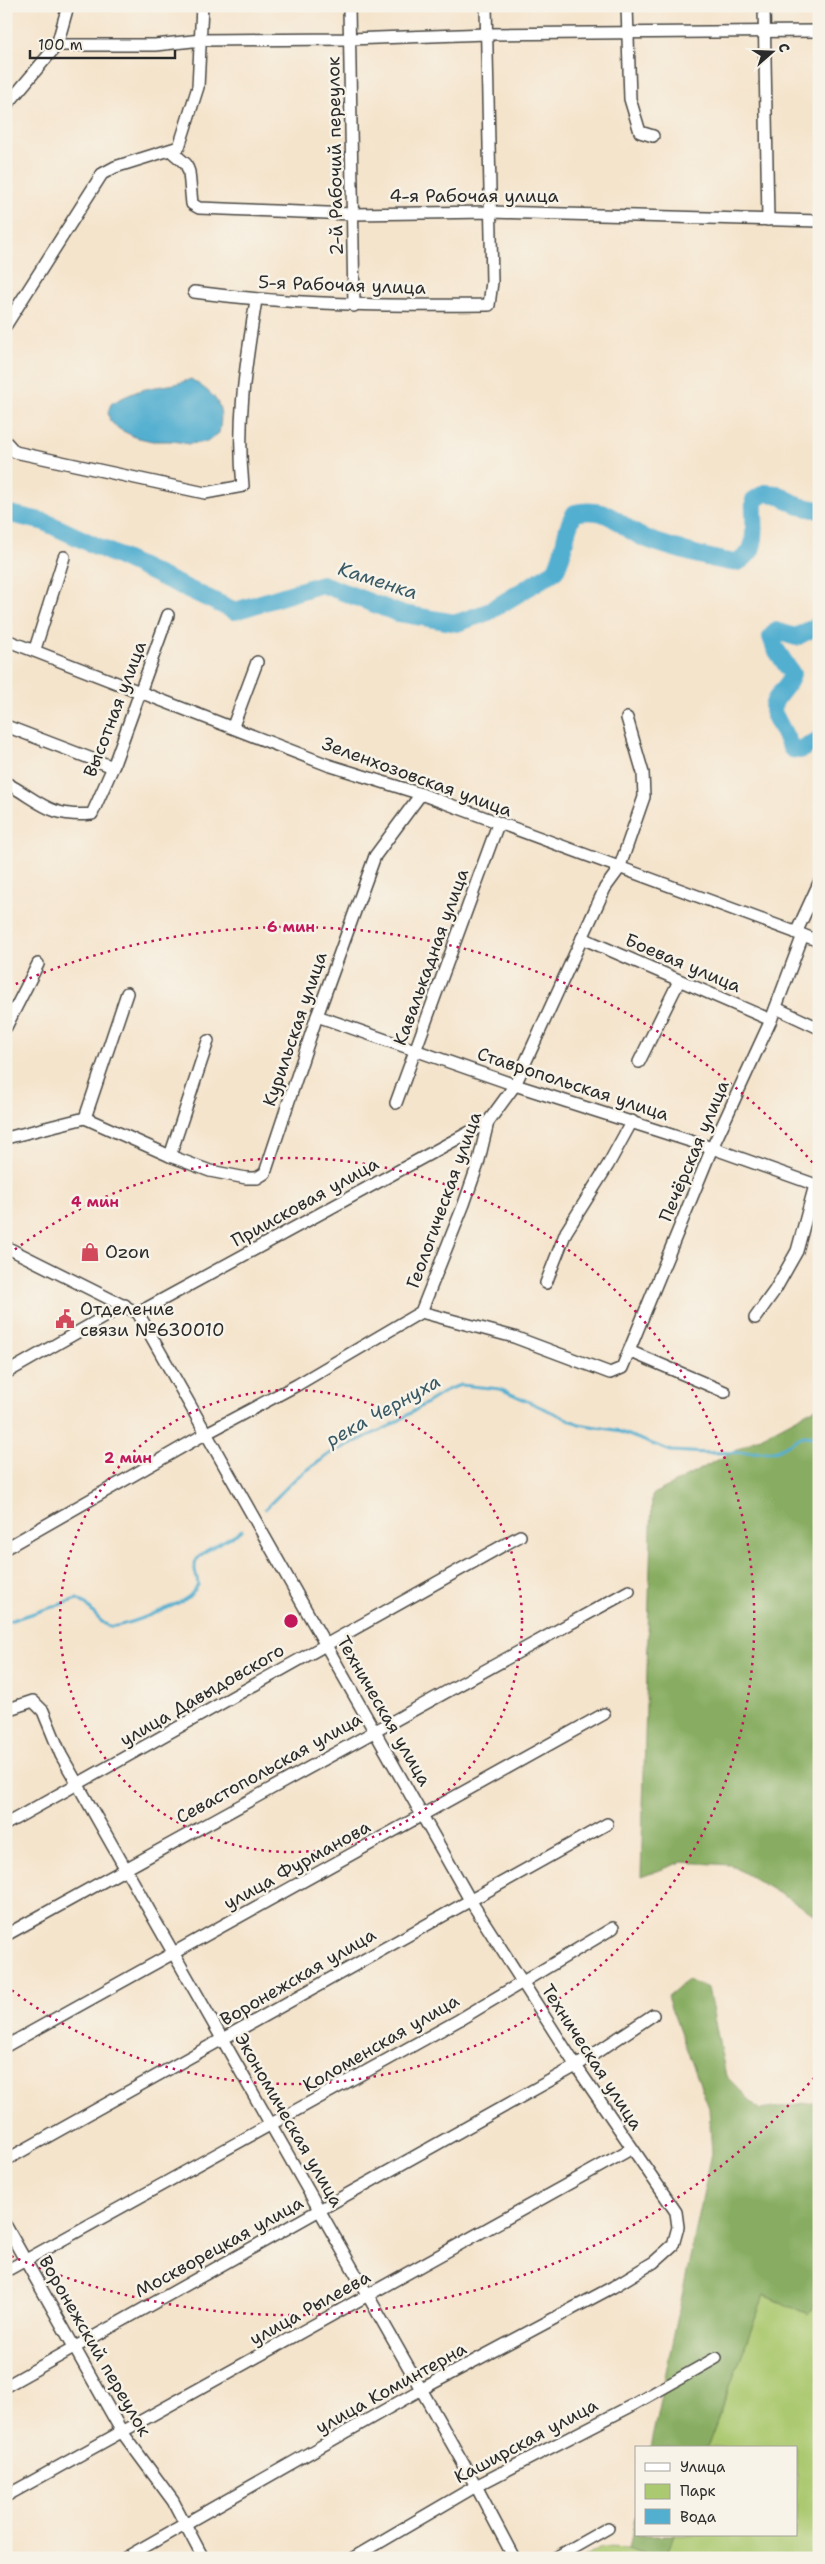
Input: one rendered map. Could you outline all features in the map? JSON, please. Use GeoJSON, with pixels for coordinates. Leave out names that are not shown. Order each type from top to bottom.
{"type":"FeatureCollection","features":[{"type":"Feature","properties":{"kind":"street"},"geometry":{"type":"LineString","coordinates":[[6,106],[57,45],[68,6]]}},
{"type":"Feature","properties":{"kind":"street"},"geometry":{"type":"LineString","coordinates":[[6,324],[102,174],[115,167],[179,147],[184,138],[198,87],[202,40],[202,6]]}},
{"type":"Feature","properties":{"kind":"street","name":"2-й Рабочий переулок"},"geometry":{"type":"LineString","coordinates":[[349,6],[354,306]]}},
{"type":"Feature","properties":{"kind":"street"},"geometry":{"type":"LineString","coordinates":[[486,6],[490,212]]}},
{"type":"Feature","properties":{"kind":"street"},"geometry":{"type":"LineString","coordinates":[[627,6],[630,99],[634,118],[640,132],[652,136]]}},
{"type":"Feature","properties":{"kind":"street"},"geometry":{"type":"LineString","coordinates":[[764,6],[768,220]]}},
{"type":"Feature","properties":{"kind":"street"},"geometry":{"type":"LineString","coordinates":[[57,45],[155,45],[202,40],[350,39],[487,34],[819,31]]}},
{"type":"Feature","properties":{"kind":"street","name":"4-я Рабочая улица"},"geometry":{"type":"LineString","coordinates":[[171,151],[186,164],[189,172],[192,204],[199,208],[353,214],[490,212],[819,221]]}},
{"type":"Feature","properties":{"kind":"street","name":"5-я Рабочая улица"},"geometry":{"type":"LineString","coordinates":[[194,292],[256,300],[354,306],[489,305],[492,282],[490,212]]}},
{"type":"Feature","properties":{"kind":"street"},"geometry":{"type":"LineString","coordinates":[[6,442],[15,452],[178,488],[205,493],[243,486],[240,456],[241,412],[256,300]]}},
{"type":"Feature","properties":{"kind":"street"},"geometry":{"type":"LineString","coordinates":[[35,650],[64,557]]}},
{"type":"Feature","properties":{"kind":"street","name":"Высотная улица"},"geometry":{"type":"LineString","coordinates":[[6,783],[27,794],[45,808],[74,816],[92,814],[113,767],[168,615]]}},
{"type":"Feature","properties":{"kind":"street","name":"Зеленхозовская улица"},"geometry":{"type":"LineString","coordinates":[[6,640],[140,690],[328,765],[421,794],[819,941]]}},
{"type":"Feature","properties":{"kind":"street"},"geometry":{"type":"LineString","coordinates":[[232,726],[257,662]]}},
{"type":"Feature","properties":{"kind":"street","name":"Геологическая улица"},"geometry":{"type":"LineString","coordinates":[[6,1548],[205,1434],[297,1385],[421,1312],[464,1204],[478,1164],[488,1122],[515,1084],[605,888],[619,868],[644,798],[645,784],[627,718]]}},
{"type":"Feature","properties":{"kind":"street"},"geometry":{"type":"LineString","coordinates":[[6,726],[113,767]]}},
{"type":"Feature","properties":{"kind":"street","name":"Курильская улица"},"geometry":{"type":"LineString","coordinates":[[170,1156],[210,1170],[246,1178],[257,1178],[265,1173],[317,1016],[375,856],[421,794]]}},
{"type":"Feature","properties":{"kind":"street","name":"Кавалькадная улица"},"geometry":{"type":"LineString","coordinates":[[396,1103],[498,824]]}},
{"type":"Feature","properties":{"kind":"street","name":"Печёрская улица"},"geometry":{"type":"LineString","coordinates":[[421,1312],[514,1337],[610,1373],[622,1368],[712,1148],[776,1008],[819,883]]}},
{"type":"Feature","properties":{"kind":"street","name":"Боевая улица"},"geometry":{"type":"LineString","coordinates":[[582,938],[771,1020]]}},
{"type":"Feature","properties":{"kind":"street"},"geometry":{"type":"LineString","coordinates":[[6,1028],[38,964]]}},
{"type":"Feature","properties":{"kind":"street"},"geometry":{"type":"LineString","coordinates":[[639,1062],[679,981]]}},
{"type":"Feature","properties":{"kind":"street"},"geometry":{"type":"LineString","coordinates":[[85,1118],[127,993]]}},
{"type":"Feature","properties":{"kind":"street"},"geometry":{"type":"LineString","coordinates":[[776,1008],[819,1028]]}},
{"type":"Feature","properties":{"kind":"street","name":"Ставропольская улица"},"geometry":{"type":"LineString","coordinates":[[317,1016],[515,1084],[712,1148],[817,1186]]}},
{"type":"Feature","properties":{"kind":"street"},"geometry":{"type":"LineString","coordinates":[[6,1138],[85,1118],[170,1156],[208,1041]]}},
{"type":"Feature","properties":{"kind":"street"},"geometry":{"type":"LineString","coordinates":[[546,1284],[566,1232],[608,1165],[632,1121]]}},
{"type":"Feature","properties":{"kind":"street","name":"Приисковая улица"},"geometry":{"type":"LineString","coordinates":[[138,1313],[488,1122]]}},
{"type":"Feature","properties":{"kind":"street"},"geometry":{"type":"LineString","coordinates":[[755,1318],[775,1290],[797,1251],[817,1186]]}},
{"type":"Feature","properties":{"kind":"street","name":"Техническая улица"},"geometry":{"type":"LineString","coordinates":[[6,1246],[138,1313],[205,1434],[376,1729],[470,1900],[576,2066],[676,2212],[678,2227],[672,2245]]}},
{"type":"Feature","properties":{"kind":"street"},"geometry":{"type":"LineString","coordinates":[[6,1373],[125,1305]]}},
{"type":"Feature","properties":{"kind":"street"},"geometry":{"type":"LineString","coordinates":[[629,1351],[725,1392]]}},
{"type":"Feature","properties":{"kind":"street","name":"улица Давыдовского"},"geometry":{"type":"LineString","coordinates":[[6,1824],[520,1536]]}},
{"type":"Feature","properties":{"kind":"street","name":"Севастопольская улица"},"geometry":{"type":"LineString","coordinates":[[6,1935],[376,1729],[630,1591]]}},
{"type":"Feature","properties":{"kind":"street","name":"Экономическая улица"},"geometry":{"type":"LineString","coordinates":[[6,1710],[33,1700],[43,1711],[61,1755],[80,1784],[271,2126],[476,2486],[514,2558]]}},
{"type":"Feature","properties":{"kind":"street","name":"улица Фурманова"},"geometry":{"type":"LineString","coordinates":[[6,2046],[604,1714]]}},
{"type":"Feature","properties":{"kind":"street","name":"Воронежская улица"},"geometry":{"type":"LineString","coordinates":[[6,2160],[607,1824]]}},
{"type":"Feature","properties":{"kind":"street","name":"Коломенская улица"},"geometry":{"type":"LineString","coordinates":[[6,2271],[271,2126],[613,1928]]}},
{"type":"Feature","properties":{"kind":"street","name":"Москворецкая улица"},"geometry":{"type":"LineString","coordinates":[[6,2386],[576,2066],[654,2015]]}},
{"type":"Feature","properties":{"kind":"street","name":"улица Рылеева"},"geometry":{"type":"LineString","coordinates":[[6,2496],[632,2149]]}},
{"type":"Feature","properties":{"kind":"street","name":"Воронежский переулок"},"geometry":{"type":"LineString","coordinates":[[6,2226],[122,2432],[173,2501],[203,2558]]}},
{"type":"Feature","properties":{"kind":"street","name":"улица Коминтерна"},"geometry":{"type":"LineString","coordinates":[[125,2558],[186,2525],[420,2390],[612,2287],[654,2262],[672,2245]]}},
{"type":"Feature","properties":{"kind":"street","name":"Каширская улица"},"geometry":{"type":"LineString","coordinates":[[353,2558],[476,2486],[630,2406],[716,2358]]}},
{"type":"Feature","properties":{"kind":"street"},"geometry":{"type":"LineString","coordinates":[[556,2558],[608,2528]]}},
{"type":"Feature","properties":{"kind":"green space"},"geometry":{"type":"Polygon","coordinates":[[[819,1406],[819,1917],[731,1865],[682,1862],[641,1877],[652,1495],[819,1406]]]}},
{"type":"Feature","properties":{"kind":"green space"},"geometry":{"type":"Polygon","coordinates":[[[687,1980],[708,1988],[726,2076],[760,2110],[819,2101],[819,2299],[808,2314],[764,2295],[708,2446],[650,2446],[712,2153],[709,2108],[667,1997],[687,1980]]]}},
{"type":"Feature","properties":{"kind":"green space"},"geometry":{"type":"Polygon","coordinates":[[[764,2295],[808,2314],[819,2299],[817,2558],[665,2558],[674,2536],[798,2536],[798,2446],[708,2446],[764,2295]]]}},
{"type":"Feature","properties":{"kind":"green space"},"geometry":{"type":"Polygon","coordinates":[[[635,2518],[635,2536],[674,2536],[665,2558],[656,2558],[629,2548],[635,2518]]]}},
{"type":"Feature","properties":{"kind":"green space"},"geometry":{"type":"Polygon","coordinates":[[[601,2547],[629,2548],[656,2558],[582,2558],[601,2547]]]}},
{"type":"Feature","properties":{"kind":"water"},"geometry":{"type":"Polygon","coordinates":[[[191,379],[207,390],[217,401],[221,414],[219,433],[207,442],[188,444],[174,441],[152,441],[135,437],[119,429],[110,421],[108,412],[111,404],[122,398],[144,389],[191,379]]]}},
{"type":"Feature","properties":{"kind":"waterway","name":"Каменка"},"geometry":{"type":"LineString","coordinates":[[6,513],[45,522],[235,611],[322,584],[398,613],[457,623],[488,612],[555,571],[559,564],[568,527],[575,513],[602,513],[612,517],[645,538],[703,556],[737,562],[751,550],[754,532],[754,500],[765,493],[777,494],[799,506],[819,510]]}},
{"type":"Feature","properties":{"kind":"waterway"},"geometry":{"type":"LineString","coordinates":[[819,625],[796,637],[776,631],[771,637],[775,648],[792,674],[774,703],[774,714],[792,749],[800,750],[819,740]]}},
{"type":"Feature","properties":{"kind":"waterway","name":"река Чернуха"},"geometry":{"type":"LineString","coordinates":[[265,1509],[296,1478],[331,1453],[390,1426],[449,1389],[461,1385],[500,1389],[579,1424],[615,1430],[671,1451],[707,1453],[766,1452],[778,1450],[803,1436],[819,1437]]}},
{"type":"Feature","properties":{"kind":"waterway","name":"река Чернуха"},"geometry":{"type":"LineString","coordinates":[[6,1622],[77,1599],[82,1601],[104,1624],[109,1626],[125,1624],[149,1616],[189,1596],[198,1585],[195,1565],[201,1555],[242,1530]]}},
{"type":"Feature","properties":{"kind":"place","name":"Ozon"},"geometry":{"type":"Point","coordinates":[90,1252]}},
{"type":"Feature","properties":{"kind":"place","name":"Отделение связи №630010"},"geometry":{"type":"Point","coordinates":[65,1319]}}]}
